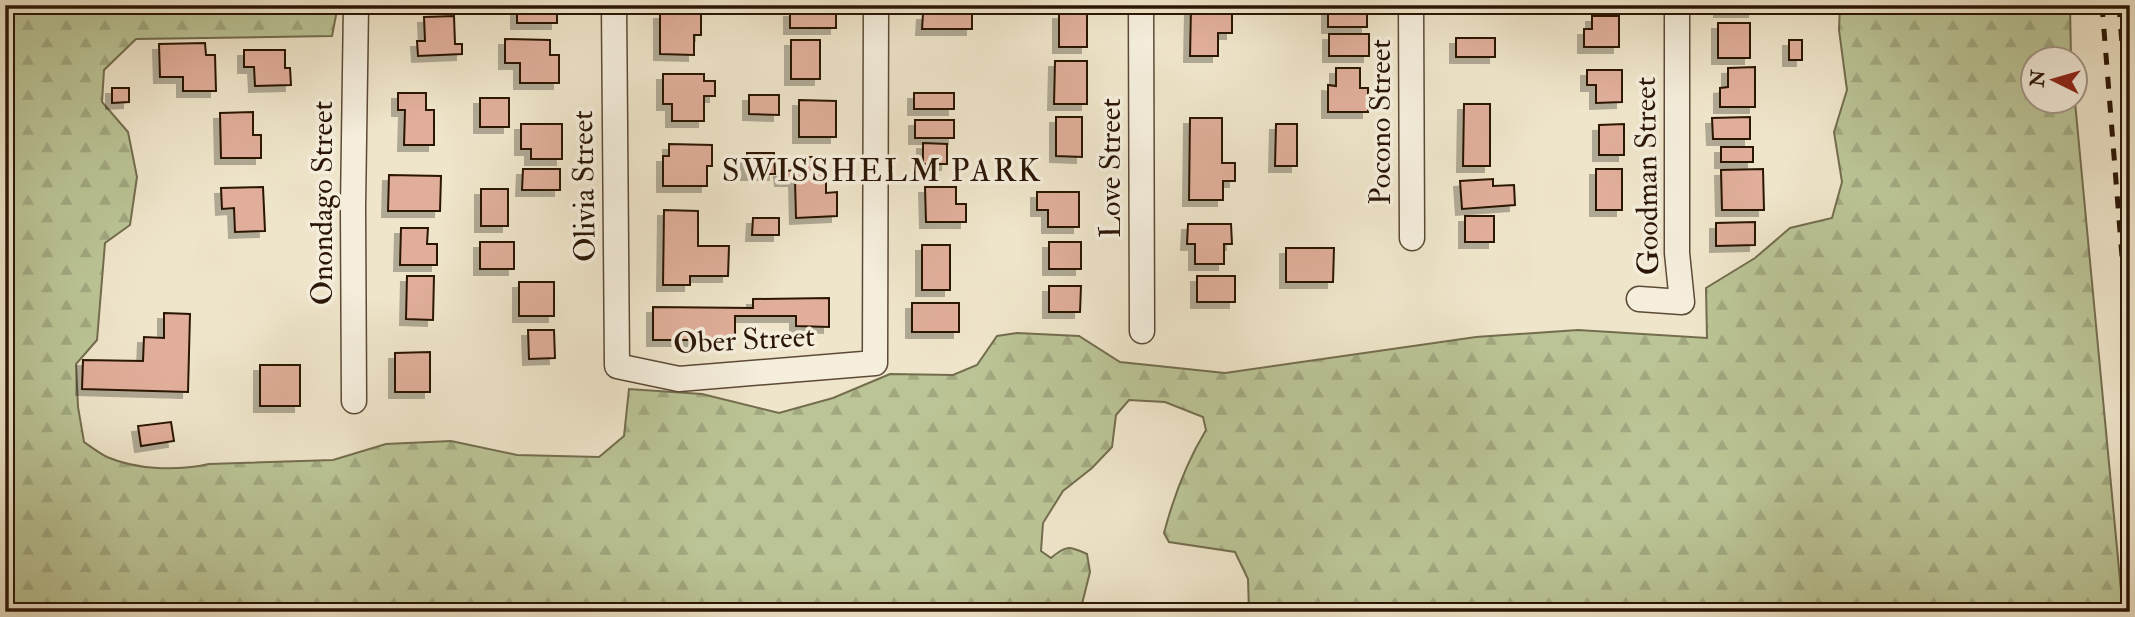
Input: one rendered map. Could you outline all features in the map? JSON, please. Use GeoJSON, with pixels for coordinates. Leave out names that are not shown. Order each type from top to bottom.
{"type":"FeatureCollection","features":[{"type":"Feature","properties":{"kind":"street","name":"Onondago Street"},"geometry":{"type":"LineString","coordinates":[[354,401],[356,5]]}},
{"type":"Feature","properties":{"kind":"street","name":"Olivia Street"},"geometry":{"type":"LineString","coordinates":[[614,5],[617,366]]}},
{"type":"Feature","properties":{"kind":"street","name":"Ober Street"},"geometry":{"type":"LineString","coordinates":[[617,366],[679,379],[875,363],[876,5]]}},
{"type":"Feature","properties":{"kind":"street","name":"Love Street"},"geometry":{"type":"LineString","coordinates":[[1141,5],[1142,331]]}},
{"type":"Feature","properties":{"kind":"street","name":"Pocono Street"},"geometry":{"type":"LineString","coordinates":[[1411,5],[1412,238]]}},
{"type":"Feature","properties":{"kind":"street","name":"Goodman Street"},"geometry":{"type":"LineString","coordinates":[[1639,299],[1682,302],[1677,253],[1677,5]]}},
{"type":"Feature","properties":{"kind":"green space"},"geometry":{"type":"Polygon","coordinates":[[[5,5],[338,5],[332,36],[136,39],[104,70],[102,102],[128,132],[137,177],[130,225],[105,243],[97,340],[76,364],[78,407],[84,442],[107,457],[131,465],[184,468],[209,464],[333,460],[386,444],[451,441],[517,455],[599,457],[624,436],[629,389],[702,394],[779,413],[833,398],[890,374],[953,375],[977,365],[997,336],[1017,333],[1079,336],[1120,362],[1225,373],[1476,337],[1578,330],[1707,338],[1706,288],[1755,258],[1790,228],[1832,218],[1842,182],[1834,132],[1847,90],[1839,30],[1840,5],[2070,5],[2071,46],[2020,46],[2020,116],[2076,116],[2123,612],[1249,612],[1248,579],[1235,552],[1169,542],[1164,533],[1181,480],[1206,430],[1203,417],[1165,402],[1129,400],[1116,415],[1112,447],[1092,468],[1063,491],[1043,523],[1041,551],[1051,558],[1068,548],[1087,554],[1090,572],[1080,612],[5,612],[5,5]]]}},
{"type":"Feature","properties":{"kind":"building"},"geometry":{"type":"Polygon","coordinates":[[[517,5],[557,5],[557,23],[517,23],[517,5]]]}},
{"type":"Feature","properties":{"kind":"building"},"geometry":{"type":"Polygon","coordinates":[[[1328,5],[1356,5],[1356,10],[1367,10],[1367,27],[1328,27],[1328,5]]]}},
{"type":"Feature","properties":{"kind":"building"},"geometry":{"type":"Polygon","coordinates":[[[1720,5],[1754,5],[1754,11],[1720,11],[1720,5]]]}},
{"type":"Feature","properties":{"kind":"building"},"geometry":{"type":"Polygon","coordinates":[[[1191,8],[1232,9],[1232,33],[1218,33],[1218,56],[1190,56],[1191,8]]]}},
{"type":"Feature","properties":{"kind":"building"},"geometry":{"type":"Polygon","coordinates":[[[790,11],[836,11],[836,28],[790,28],[790,11]]]}},
{"type":"Feature","properties":{"kind":"building"},"geometry":{"type":"Polygon","coordinates":[[[660,13],[701,13],[701,35],[694,35],[694,55],[660,54],[660,13]]]}},
{"type":"Feature","properties":{"kind":"building"},"geometry":{"type":"Polygon","coordinates":[[[1059,13],[1087,14],[1087,47],[1059,47],[1059,13]]]}},
{"type":"Feature","properties":{"kind":"building"},"geometry":{"type":"Polygon","coordinates":[[[923,14],[972,14],[972,29],[922,29],[923,14]]]}},
{"type":"Feature","properties":{"kind":"building"},"geometry":{"type":"Polygon","coordinates":[[[454,16],[455,44],[462,44],[462,54],[418,56],[417,41],[425,41],[424,17],[454,16]]]}},
{"type":"Feature","properties":{"kind":"building"},"geometry":{"type":"Polygon","coordinates":[[[1592,16],[1619,16],[1619,47],[1584,47],[1584,29],[1592,29],[1592,16]]]}},
{"type":"Feature","properties":{"kind":"building"},"geometry":{"type":"Polygon","coordinates":[[[1718,23],[1750,23],[1750,58],[1718,58],[1718,23]]]}},
{"type":"Feature","properties":{"kind":"building"},"geometry":{"type":"Polygon","coordinates":[[[1329,34],[1369,34],[1369,56],[1329,56],[1329,34]]]}},
{"type":"Feature","properties":{"kind":"building"},"geometry":{"type":"Polygon","coordinates":[[[1456,38],[1495,38],[1495,57],[1456,57],[1456,38]]]}},
{"type":"Feature","properties":{"kind":"building"},"geometry":{"type":"Polygon","coordinates":[[[505,39],[550,40],[550,55],[559,55],[559,83],[520,83],[520,63],[505,63],[505,39]]]}},
{"type":"Feature","properties":{"kind":"building"},"geometry":{"type":"Polygon","coordinates":[[[791,40],[820,40],[820,79],[791,79],[791,40]]]}},
{"type":"Feature","properties":{"kind":"building"},"geometry":{"type":"Polygon","coordinates":[[[1789,40],[1802,40],[1802,60],[1789,60],[1789,40]]]}},
{"type":"Feature","properties":{"kind":"building"},"geometry":{"type":"Polygon","coordinates":[[[205,43],[206,55],[215,55],[216,91],[183,91],[183,77],[160,77],[159,44],[205,43]]]}},
{"type":"Feature","properties":{"kind":"building"},"geometry":{"type":"Polygon","coordinates":[[[244,50],[285,50],[285,68],[290,68],[291,85],[255,86],[254,67],[244,67],[244,50]]]}},
{"type":"Feature","properties":{"kind":"building"},"geometry":{"type":"Polygon","coordinates":[[[1055,61],[1087,61],[1087,104],[1054,104],[1055,61]]]}},
{"type":"Feature","properties":{"kind":"building"},"geometry":{"type":"Polygon","coordinates":[[[1755,67],[1755,107],[1720,107],[1720,88],[1728,87],[1728,68],[1755,67]]]}},
{"type":"Feature","properties":{"kind":"building"},"geometry":{"type":"Polygon","coordinates":[[[1336,68],[1360,68],[1360,88],[1368,88],[1368,112],[1328,112],[1328,85],[1336,86],[1336,68]]]}},
{"type":"Feature","properties":{"kind":"building"},"geometry":{"type":"Polygon","coordinates":[[[1587,70],[1622,70],[1622,102],[1596,103],[1596,85],[1587,85],[1587,70]]]}},
{"type":"Feature","properties":{"kind":"building"},"geometry":{"type":"Polygon","coordinates":[[[663,74],[704,74],[704,81],[715,81],[715,96],[704,96],[704,121],[672,121],[672,104],[663,104],[663,74]]]}},
{"type":"Feature","properties":{"kind":"building"},"geometry":{"type":"Polygon","coordinates":[[[112,88],[129,88],[129,102],[112,103],[112,88]]]}},
{"type":"Feature","properties":{"kind":"building"},"geometry":{"type":"Polygon","coordinates":[[[398,93],[426,93],[426,110],[434,110],[434,145],[404,145],[405,110],[398,110],[398,93]]]}},
{"type":"Feature","properties":{"kind":"building"},"geometry":{"type":"Polygon","coordinates":[[[914,93],[954,93],[954,109],[914,109],[914,93]]]}},
{"type":"Feature","properties":{"kind":"building"},"geometry":{"type":"Polygon","coordinates":[[[749,95],[779,95],[779,115],[749,114],[749,95]]]}},
{"type":"Feature","properties":{"kind":"building"},"geometry":{"type":"Polygon","coordinates":[[[480,98],[509,98],[509,127],[480,127],[480,98]]]}},
{"type":"Feature","properties":{"kind":"building"},"geometry":{"type":"Polygon","coordinates":[[[799,100],[836,101],[836,137],[799,137],[799,100]]]}},
{"type":"Feature","properties":{"kind":"building"},"geometry":{"type":"Polygon","coordinates":[[[1464,104],[1490,104],[1490,166],[1463,166],[1464,104]]]}},
{"type":"Feature","properties":{"kind":"building"},"geometry":{"type":"Polygon","coordinates":[[[253,112],[253,135],[261,135],[261,158],[221,158],[220,113],[253,112]]]}},
{"type":"Feature","properties":{"kind":"building"},"geometry":{"type":"Polygon","coordinates":[[[1056,117],[1082,117],[1082,157],[1056,156],[1056,117]]]}},
{"type":"Feature","properties":{"kind":"building"},"geometry":{"type":"Polygon","coordinates":[[[1750,117],[1750,139],[1713,139],[1712,118],[1750,117]]]}},
{"type":"Feature","properties":{"kind":"building"},"geometry":{"type":"Polygon","coordinates":[[[1190,118],[1222,118],[1222,163],[1235,163],[1235,181],[1223,181],[1223,200],[1189,200],[1190,118]]]}},
{"type":"Feature","properties":{"kind":"building"},"geometry":{"type":"Polygon","coordinates":[[[915,120],[954,120],[954,138],[915,138],[915,120]]]}},
{"type":"Feature","properties":{"kind":"building"},"geometry":{"type":"Polygon","coordinates":[[[521,124],[562,124],[562,159],[531,159],[531,149],[521,149],[521,124]]]}},
{"type":"Feature","properties":{"kind":"building"},"geometry":{"type":"Polygon","coordinates":[[[1276,124],[1297,124],[1297,166],[1275,166],[1276,124]]]}},
{"type":"Feature","properties":{"kind":"building"},"geometry":{"type":"Polygon","coordinates":[[[1624,124],[1624,155],[1599,155],[1599,125],[1624,124]]]}},
{"type":"Feature","properties":{"kind":"building"},"geometry":{"type":"Polygon","coordinates":[[[923,143],[947,144],[947,164],[923,164],[923,143]]]}},
{"type":"Feature","properties":{"kind":"building"},"geometry":{"type":"Polygon","coordinates":[[[669,144],[712,145],[712,166],[707,166],[707,186],[663,186],[663,156],[669,156],[669,144]]]}},
{"type":"Feature","properties":{"kind":"building"},"geometry":{"type":"Polygon","coordinates":[[[1721,147],[1753,147],[1753,162],[1721,162],[1721,147]]]}},
{"type":"Feature","properties":{"kind":"building"},"geometry":{"type":"Polygon","coordinates":[[[747,153],[774,153],[775,174],[747,174],[747,153]]]}},
{"type":"Feature","properties":{"kind":"building"},"geometry":{"type":"Polygon","coordinates":[[[806,157],[826,157],[826,193],[837,192],[837,216],[796,218],[795,180],[781,180],[780,171],[806,170],[806,157]]]}},
{"type":"Feature","properties":{"kind":"building"},"geometry":{"type":"Polygon","coordinates":[[[523,169],[560,169],[560,190],[522,190],[523,169]]]}},
{"type":"Feature","properties":{"kind":"building"},"geometry":{"type":"Polygon","coordinates":[[[1596,169],[1622,169],[1622,210],[1596,210],[1596,169]]]}},
{"type":"Feature","properties":{"kind":"building"},"geometry":{"type":"Polygon","coordinates":[[[1763,169],[1764,210],[1722,210],[1721,170],[1763,169]]]}},
{"type":"Feature","properties":{"kind":"building"},"geometry":{"type":"Polygon","coordinates":[[[389,175],[441,176],[440,211],[388,211],[389,175]]]}},
{"type":"Feature","properties":{"kind":"building"},"geometry":{"type":"Polygon","coordinates":[[[1493,179],[1493,186],[1514,185],[1515,205],[1462,209],[1460,181],[1493,179]]]}},
{"type":"Feature","properties":{"kind":"building"},"geometry":{"type":"Polygon","coordinates":[[[263,187],[265,231],[235,232],[234,208],[222,209],[221,188],[263,187]]]}},
{"type":"Feature","properties":{"kind":"building"},"geometry":{"type":"Polygon","coordinates":[[[925,187],[956,187],[956,204],[966,204],[966,222],[926,222],[925,187]]]}},
{"type":"Feature","properties":{"kind":"building"},"geometry":{"type":"Polygon","coordinates":[[[481,189],[508,189],[508,226],[481,226],[481,189]]]}},
{"type":"Feature","properties":{"kind":"building"},"geometry":{"type":"Polygon","coordinates":[[[1037,192],[1079,192],[1079,227],[1048,227],[1048,210],[1037,210],[1037,192]]]}},
{"type":"Feature","properties":{"kind":"building"},"geometry":{"type":"Polygon","coordinates":[[[664,210],[698,211],[698,246],[729,246],[728,276],[690,276],[690,285],[663,285],[664,210]]]}},
{"type":"Feature","properties":{"kind":"building"},"geometry":{"type":"Polygon","coordinates":[[[1465,216],[1494,216],[1494,242],[1465,242],[1465,216]]]}},
{"type":"Feature","properties":{"kind":"building"},"geometry":{"type":"Polygon","coordinates":[[[753,218],[779,218],[779,235],[752,235],[753,218]]]}},
{"type":"Feature","properties":{"kind":"building"},"geometry":{"type":"Polygon","coordinates":[[[1755,222],[1755,245],[1716,246],[1716,223],[1755,222]]]}},
{"type":"Feature","properties":{"kind":"building"},"geometry":{"type":"Polygon","coordinates":[[[1188,224],[1231,224],[1232,244],[1224,244],[1224,264],[1195,264],[1195,244],[1187,244],[1188,224]]]}},
{"type":"Feature","properties":{"kind":"building"},"geometry":{"type":"Polygon","coordinates":[[[401,228],[428,228],[427,244],[437,244],[437,265],[400,265],[401,228]]]}},
{"type":"Feature","properties":{"kind":"building"},"geometry":{"type":"Polygon","coordinates":[[[480,242],[514,242],[514,269],[480,269],[480,242]]]}},
{"type":"Feature","properties":{"kind":"building"},"geometry":{"type":"Polygon","coordinates":[[[1049,242],[1081,242],[1081,269],[1049,269],[1049,242]]]}},
{"type":"Feature","properties":{"kind":"building"},"geometry":{"type":"Polygon","coordinates":[[[922,245],[950,245],[950,290],[922,290],[922,245]]]}},
{"type":"Feature","properties":{"kind":"building"},"geometry":{"type":"Polygon","coordinates":[[[1286,248],[1334,248],[1333,282],[1286,282],[1286,248]]]}},
{"type":"Feature","properties":{"kind":"building"},"geometry":{"type":"Polygon","coordinates":[[[407,276],[434,276],[433,320],[406,319],[407,276]]]}},
{"type":"Feature","properties":{"kind":"building"},"geometry":{"type":"Polygon","coordinates":[[[1197,276],[1235,276],[1235,302],[1197,302],[1197,276]]]}},
{"type":"Feature","properties":{"kind":"building"},"geometry":{"type":"Polygon","coordinates":[[[519,282],[554,282],[554,316],[519,316],[519,282]]]}},
{"type":"Feature","properties":{"kind":"building"},"geometry":{"type":"Polygon","coordinates":[[[1049,286],[1081,286],[1080,312],[1049,312],[1049,286]]]}},
{"type":"Feature","properties":{"kind":"building"},"geometry":{"type":"Polygon","coordinates":[[[829,298],[829,327],[796,326],[796,316],[735,316],[735,340],[653,340],[653,307],[753,308],[753,299],[829,298]]]}},
{"type":"Feature","properties":{"kind":"building"},"geometry":{"type":"Polygon","coordinates":[[[912,303],[959,303],[959,332],[912,332],[912,303]]]}},
{"type":"Feature","properties":{"kind":"building"},"geometry":{"type":"Polygon","coordinates":[[[164,313],[190,314],[188,392],[82,389],[83,360],[143,361],[144,337],[164,338],[164,313]]]}},
{"type":"Feature","properties":{"kind":"building"},"geometry":{"type":"Polygon","coordinates":[[[528,330],[554,330],[555,358],[529,359],[528,330]]]}},
{"type":"Feature","properties":{"kind":"building"},"geometry":{"type":"Polygon","coordinates":[[[430,352],[430,392],[395,392],[395,353],[430,352]]]}},
{"type":"Feature","properties":{"kind":"building"},"geometry":{"type":"Polygon","coordinates":[[[260,365],[300,365],[300,406],[260,406],[260,365]]]}},
{"type":"Feature","properties":{"kind":"building"},"geometry":{"type":"Polygon","coordinates":[[[171,422],[174,441],[141,446],[138,426],[171,422]]]}},
{"type":"Feature","properties":{"kind":"railway"},"geometry":{"type":"LineString","coordinates":[[2102,5],[2130,357]]}},
{"type":"Feature","properties":{"kind":"railway"},"geometry":{"type":"LineString","coordinates":[[2119,5],[2130,147]]}},
{"type":"Feature","properties":{"kind":"district","name":"SWISSHELM PARK"},"geometry":{"type":"Point","coordinates":[882,171]}}]}
